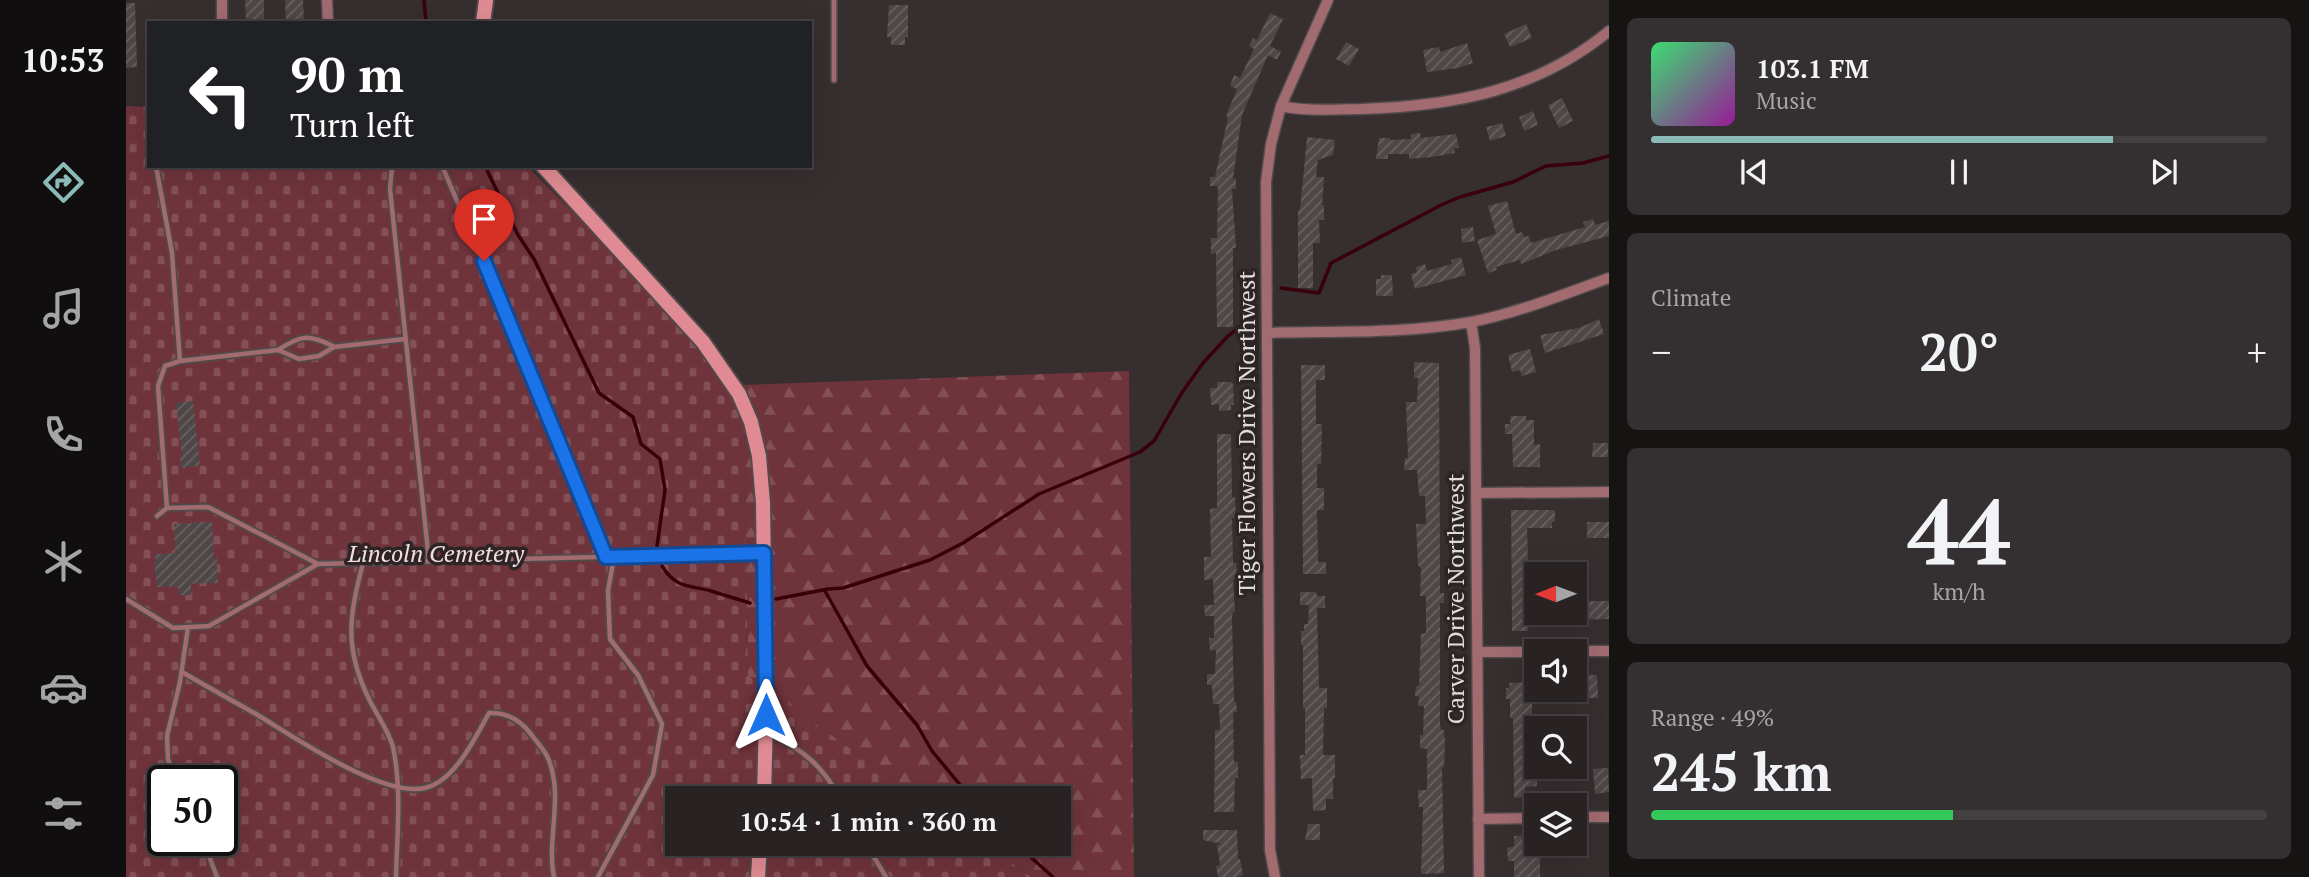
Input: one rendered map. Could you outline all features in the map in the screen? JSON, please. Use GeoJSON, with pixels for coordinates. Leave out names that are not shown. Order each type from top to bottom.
{"type":"FeatureCollection","features":[{"type":"Feature","properties":{"kind":"main road"},"geometry":{"type":"LineString","coordinates":[[483,21],[486,0]]}},
{"type":"Feature","properties":{"kind":"main road"},"geometry":{"type":"LineString","coordinates":[[545,168],[703,342],[739,394],[751,422],[759,456],[764,553],[764,786]]}},
{"type":"Feature","properties":{"kind":"main road"},"geometry":{"type":"LineString","coordinates":[[758,877],[760,856]]}},
{"type":"Feature","properties":{"kind":"street"},"geometry":{"type":"LineString","coordinates":[[222,0],[222,21]]}},
{"type":"Feature","properties":{"kind":"street"},"geometry":{"type":"LineString","coordinates":[[327,0],[328,21]]}},
{"type":"Feature","properties":{"kind":"street","name":"Tiger Flowers Drive Northwest"},"geometry":{"type":"LineString","coordinates":[[1275,877],[1270,850],[1266,183],[1271,144],[1281,106],[1328,0]]}},
{"type":"Feature","properties":{"kind":"street"},"geometry":{"type":"LineString","coordinates":[[1281,106],[1301,110],[1392,108],[1462,100],[1512,86],[1559,64],[1609,31]]}},
{"type":"Feature","properties":{"kind":"street"},"geometry":{"type":"LineString","coordinates":[[1267,333],[1412,329],[1471,322],[1534,305],[1609,278]]}},
{"type":"Feature","properties":{"kind":"street","name":"Carver Drive Northwest"},"geometry":{"type":"LineString","coordinates":[[1471,322],[1475,348],[1479,877]]}},
{"type":"Feature","properties":{"kind":"street"},"geometry":{"type":"LineString","coordinates":[[1476,493],[1609,492]]}},
{"type":"Feature","properties":{"kind":"street"},"geometry":{"type":"LineString","coordinates":[[1587,651],[1609,651]]}},
{"type":"Feature","properties":{"kind":"street"},"geometry":{"type":"LineString","coordinates":[[1477,652],[1524,652]]}},
{"type":"Feature","properties":{"kind":"street"},"geometry":{"type":"LineString","coordinates":[[1587,817],[1609,817]]}},
{"type":"Feature","properties":{"kind":"street"},"geometry":{"type":"LineString","coordinates":[[1478,819],[1524,818]]}},
{"type":"Feature","properties":{"kind":"lane"},"geometry":{"type":"LineString","coordinates":[[834,0],[834,80]]}},
{"type":"Feature","properties":{"kind":"lane"},"geometry":{"type":"LineString","coordinates":[[156,168],[172,253],[180,361]]}},
{"type":"Feature","properties":{"kind":"lane"},"geometry":{"type":"LineString","coordinates":[[392,168],[390,189],[429,561]]}},
{"type":"Feature","properties":{"kind":"lane"},"geometry":{"type":"LineString","coordinates":[[443,168],[606,557]]}},
{"type":"Feature","properties":{"kind":"lane"},"geometry":{"type":"LineString","coordinates":[[167,508],[158,386],[165,366],[180,361],[278,350],[296,339],[314,337],[334,346]]}},
{"type":"Feature","properties":{"kind":"lane"},"geometry":{"type":"LineString","coordinates":[[278,350],[299,359],[319,356],[334,346],[405,339]]}},
{"type":"Feature","properties":{"kind":"lane"},"geometry":{"type":"LineString","coordinates":[[157,516],[167,508],[208,507],[318,564]]}},
{"type":"Feature","properties":{"kind":"lane"},"geometry":{"type":"LineString","coordinates":[[126,599],[173,628],[209,626],[318,564],[764,553]]}},
{"type":"Feature","properties":{"kind":"lane"},"geometry":{"type":"LineString","coordinates":[[598,877],[653,775],[662,724],[638,675],[610,639],[608,591],[614,557]]}},
{"type":"Feature","properties":{"kind":"lane"},"geometry":{"type":"LineString","coordinates":[[363,563],[353,601],[351,647],[360,681],[393,746],[397,788],[396,877]]}},
{"type":"Feature","properties":{"kind":"lane"},"geometry":{"type":"LineString","coordinates":[[170,765],[167,736],[188,627]]}},
{"type":"Feature","properties":{"kind":"lane"},"geometry":{"type":"LineString","coordinates":[[181,672],[344,767],[397,788],[425,788],[444,778],[468,753],[489,713],[502,712],[514,718],[547,756],[552,774],[554,877]]}},
{"type":"Feature","properties":{"kind":"lane"},"geometry":{"type":"LineString","coordinates":[[765,732],[800,749],[818,764],[832,786]]}},
{"type":"Feature","properties":{"kind":"lane"},"geometry":{"type":"LineString","coordinates":[[209,856],[217,877]]}},
{"type":"Feature","properties":{"kind":"lane"},"geometry":{"type":"LineString","coordinates":[[873,856],[886,877]]}},
{"type":"Feature","properties":{"kind":"green space","name":"Lincoln Cemetery"},"geometry":{"type":"Polygon","coordinates":[[[126,106],[147,107],[147,168],[529,168],[744,385],[748,676],[903,786],[665,786],[665,856],[1001,856],[1031,877],[126,877],[126,106]]]}},
{"type":"Feature","properties":{"kind":"green space"},"geometry":{"type":"Polygon","coordinates":[[[1129,371],[1134,877],[1031,877],[1001,856],[1071,856],[1071,786],[903,786],[748,676],[744,385],[1129,371]]]}},
{"type":"Feature","properties":{"kind":"building"},"geometry":{"type":"Polygon","coordinates":[[[245,0],[264,0],[264,21],[246,21],[245,0]]]}},
{"type":"Feature","properties":{"kind":"building"},"geometry":{"type":"Polygon","coordinates":[[[285,0],[303,0],[304,21],[286,21],[285,0]]]}},
{"type":"Feature","properties":{"kind":"building"},"geometry":{"type":"Polygon","coordinates":[[[126,3],[135,3],[137,67],[126,68],[126,3]]]}},
{"type":"Feature","properties":{"kind":"building"},"geometry":{"type":"Polygon","coordinates":[[[889,5],[908,5],[908,37],[905,37],[905,45],[891,45],[891,37],[887,37],[889,5]]]}},
{"type":"Feature","properties":{"kind":"building"},"geometry":{"type":"Polygon","coordinates":[[[1270,13],[1283,19],[1270,46],[1281,52],[1277,60],[1268,55],[1242,115],[1233,179],[1236,179],[1236,189],[1232,189],[1236,248],[1233,248],[1233,327],[1217,327],[1216,253],[1211,254],[1211,238],[1217,238],[1218,186],[1210,186],[1210,177],[1215,177],[1228,117],[1226,116],[1237,89],[1230,86],[1234,75],[1240,78],[1254,49],[1249,46],[1253,38],[1257,40],[1270,13]]]}},
{"type":"Feature","properties":{"kind":"building"},"geometry":{"type":"Polygon","coordinates":[[[1526,24],[1532,38],[1510,47],[1504,34],[1526,24]]]}},
{"type":"Feature","properties":{"kind":"building"},"geometry":{"type":"Polygon","coordinates":[[[1346,42],[1359,49],[1349,66],[1336,59],[1346,42]]]}},
{"type":"Feature","properties":{"kind":"building"},"geometry":{"type":"Polygon","coordinates":[[[1467,43],[1473,63],[1427,72],[1423,50],[1439,47],[1440,52],[1467,43]]]}},
{"type":"Feature","properties":{"kind":"building"},"geometry":{"type":"Polygon","coordinates":[[[1562,98],[1573,121],[1559,128],[1548,105],[1562,98]]]}},
{"type":"Feature","properties":{"kind":"building"},"geometry":{"type":"Polygon","coordinates":[[[1533,111],[1538,125],[1524,131],[1519,117],[1533,111]]]}},
{"type":"Feature","properties":{"kind":"building"},"geometry":{"type":"Polygon","coordinates":[[[1502,123],[1506,136],[1490,141],[1486,127],[1502,123]]]}},
{"type":"Feature","properties":{"kind":"building"},"geometry":{"type":"Polygon","coordinates":[[[1420,133],[1421,138],[1456,134],[1459,148],[1454,148],[1455,153],[1432,157],[1409,159],[1409,154],[1388,154],[1388,159],[1376,159],[1379,138],[1411,139],[1411,134],[1420,133]]]}},
{"type":"Feature","properties":{"kind":"building"},"geometry":{"type":"Polygon","coordinates":[[[1307,137],[1335,140],[1333,155],[1318,160],[1316,177],[1324,177],[1324,220],[1319,220],[1320,243],[1313,243],[1313,288],[1298,288],[1298,210],[1307,137]]]}},
{"type":"Feature","properties":{"kind":"building"},"geometry":{"type":"Polygon","coordinates":[[[1507,201],[1516,234],[1522,232],[1524,237],[1529,236],[1531,243],[1585,227],[1583,222],[1593,219],[1595,225],[1609,221],[1609,236],[1556,250],[1521,264],[1520,260],[1496,267],[1497,270],[1488,273],[1477,240],[1496,234],[1488,206],[1507,201]]]}},
{"type":"Feature","properties":{"kind":"building"},"geometry":{"type":"Polygon","coordinates":[[[1473,227],[1475,241],[1462,243],[1461,229],[1473,227]]]}},
{"type":"Feature","properties":{"kind":"building"},"geometry":{"type":"Polygon","coordinates":[[[1461,257],[1466,275],[1415,289],[1411,274],[1417,272],[1416,267],[1425,264],[1427,271],[1452,264],[1451,260],[1461,257]]]}},
{"type":"Feature","properties":{"kind":"building"},"geometry":{"type":"Polygon","coordinates":[[[1381,275],[1392,275],[1393,296],[1376,296],[1376,279],[1381,279],[1381,275]]]}},
{"type":"Feature","properties":{"kind":"building"},"geometry":{"type":"Polygon","coordinates":[[[1599,319],[1604,334],[1545,353],[1540,335],[1579,328],[1599,319]]]}},
{"type":"Feature","properties":{"kind":"building"},"geometry":{"type":"Polygon","coordinates":[[[1530,349],[1536,372],[1522,376],[1520,370],[1512,372],[1508,355],[1530,349]]]}},
{"type":"Feature","properties":{"kind":"building"},"geometry":{"type":"Polygon","coordinates":[[[1414,362],[1439,363],[1440,593],[1444,593],[1444,603],[1440,603],[1440,724],[1441,730],[1444,730],[1445,742],[1442,767],[1444,873],[1421,874],[1423,807],[1419,807],[1418,790],[1427,790],[1427,749],[1420,748],[1424,706],[1418,706],[1419,697],[1415,696],[1416,686],[1419,686],[1421,634],[1426,633],[1426,596],[1420,596],[1421,569],[1418,565],[1416,524],[1426,524],[1425,496],[1419,496],[1417,470],[1404,470],[1405,458],[1408,458],[1406,402],[1417,402],[1418,378],[1414,378],[1414,362]]]}},
{"type":"Feature","properties":{"kind":"building"},"geometry":{"type":"Polygon","coordinates":[[[1301,365],[1325,365],[1325,380],[1316,380],[1316,424],[1322,424],[1321,464],[1317,464],[1317,488],[1324,488],[1324,510],[1317,510],[1318,562],[1326,562],[1326,574],[1303,574],[1301,365]]]}},
{"type":"Feature","properties":{"kind":"building"},"geometry":{"type":"Polygon","coordinates":[[[1217,382],[1233,384],[1234,405],[1231,405],[1231,410],[1219,411],[1219,404],[1211,405],[1210,388],[1217,388],[1217,382]]]}},
{"type":"Feature","properties":{"kind":"building"},"geometry":{"type":"Polygon","coordinates":[[[193,401],[200,466],[181,468],[176,403],[193,401]]]}},
{"type":"Feature","properties":{"kind":"building"},"geometry":{"type":"Polygon","coordinates":[[[1511,416],[1526,416],[1526,420],[1534,420],[1534,445],[1540,444],[1540,467],[1513,467],[1512,434],[1505,434],[1505,424],[1510,424],[1511,416]]]}},
{"type":"Feature","properties":{"kind":"building"},"geometry":{"type":"Polygon","coordinates":[[[1217,434],[1231,434],[1232,498],[1235,497],[1236,518],[1232,518],[1233,563],[1236,563],[1237,579],[1233,579],[1235,612],[1232,616],[1234,702],[1237,712],[1234,712],[1233,717],[1234,762],[1238,762],[1234,812],[1214,812],[1215,730],[1220,730],[1219,704],[1213,704],[1212,685],[1207,685],[1207,674],[1215,674],[1216,650],[1210,651],[1209,638],[1214,638],[1214,616],[1205,616],[1204,605],[1214,605],[1213,579],[1204,580],[1204,557],[1211,557],[1210,509],[1217,508],[1217,434]]]}},
{"type":"Feature","properties":{"kind":"building"},"geometry":{"type":"Polygon","coordinates":[[[1593,443],[1608,443],[1608,457],[1592,457],[1593,443]]]}},
{"type":"Feature","properties":{"kind":"building"},"geometry":{"type":"Polygon","coordinates":[[[1511,510],[1555,510],[1552,528],[1527,528],[1524,625],[1528,625],[1528,631],[1512,631],[1511,510]]]}},
{"type":"Feature","properties":{"kind":"building"},"geometry":{"type":"Polygon","coordinates":[[[212,522],[218,583],[191,584],[191,595],[178,595],[178,586],[157,587],[155,554],[175,553],[174,524],[212,522]]]}},
{"type":"Feature","properties":{"kind":"building"},"geometry":{"type":"Polygon","coordinates":[[[1587,522],[1609,522],[1609,538],[1587,538],[1587,522]]]}},
{"type":"Feature","properties":{"kind":"building"},"geometry":{"type":"Polygon","coordinates":[[[1300,592],[1316,592],[1317,596],[1325,596],[1325,608],[1317,608],[1319,688],[1327,688],[1323,755],[1335,755],[1333,799],[1326,799],[1326,810],[1313,811],[1312,778],[1301,779],[1300,755],[1305,755],[1305,708],[1301,631],[1304,631],[1304,624],[1308,624],[1309,605],[1300,605],[1300,592]]]}},
{"type":"Feature","properties":{"kind":"building"},"geometry":{"type":"Polygon","coordinates":[[[1587,601],[1609,601],[1609,619],[1587,620],[1587,601]]]}},
{"type":"Feature","properties":{"kind":"building"},"geometry":{"type":"Polygon","coordinates":[[[1587,675],[1597,675],[1598,698],[1587,698],[1587,675]]]}},
{"type":"Feature","properties":{"kind":"building"},"geometry":{"type":"Polygon","coordinates":[[[1524,682],[1524,702],[1532,702],[1532,715],[1524,716],[1524,779],[1537,779],[1537,786],[1525,787],[1524,797],[1514,798],[1513,718],[1510,718],[1510,699],[1506,699],[1509,683],[1524,682]]]}},
{"type":"Feature","properties":{"kind":"building"},"geometry":{"type":"Polygon","coordinates":[[[1608,768],[1609,792],[1595,794],[1593,769],[1608,768]]]}},
{"type":"Feature","properties":{"kind":"building"},"geometry":{"type":"Polygon","coordinates":[[[1308,824],[1320,824],[1320,840],[1305,840],[1308,824]]]}},
{"type":"Feature","properties":{"kind":"building"},"geometry":{"type":"Polygon","coordinates":[[[1203,830],[1237,830],[1238,859],[1243,875],[1218,877],[1216,866],[1220,865],[1217,845],[1222,844],[1203,840],[1203,830]]]}},
{"type":"Feature","properties":{"kind":"building"},"geometry":{"type":"Polygon","coordinates":[[[1524,835],[1524,856],[1544,856],[1540,857],[1540,877],[1514,877],[1514,861],[1508,861],[1507,848],[1514,846],[1514,836],[1524,835]]]}},
{"type":"Feature","properties":{"kind":"waterway"},"geometry":{"type":"LineString","coordinates":[[424,0],[426,21]]}},
{"type":"Feature","properties":{"kind":"waterway"},"geometry":{"type":"LineString","coordinates":[[1281,288],[1319,293],[1331,263],[1443,204],[1513,182],[1546,166],[1583,163],[1609,156]]}},
{"type":"Feature","properties":{"kind":"waterway"},"geometry":{"type":"LineString","coordinates":[[486,168],[599,393],[633,417],[641,444],[660,459],[665,490],[657,546]]}},
{"type":"Feature","properties":{"kind":"waterway"},"geometry":{"type":"LineString","coordinates":[[776,599],[843,588],[930,560],[963,543],[1039,494],[1140,452],[1154,441],[1181,394],[1203,363],[1227,337],[1255,314]]}},
{"type":"Feature","properties":{"kind":"waterway"},"geometry":{"type":"LineString","coordinates":[[662,566],[673,579],[684,585],[750,603]]}},
{"type":"Feature","properties":{"kind":"waterway"},"geometry":{"type":"LineString","coordinates":[[826,590],[867,666],[917,725],[932,751],[961,786]]}},
{"type":"Feature","properties":{"kind":"waterway"},"geometry":{"type":"LineString","coordinates":[[1029,856],[1053,877]]}},
{"type":"Feature","properties":{"kind":"route"},"geometry":{"type":"LineString","coordinates":[[484,261],[606,557],[764,553],[766,715]]}}]}
